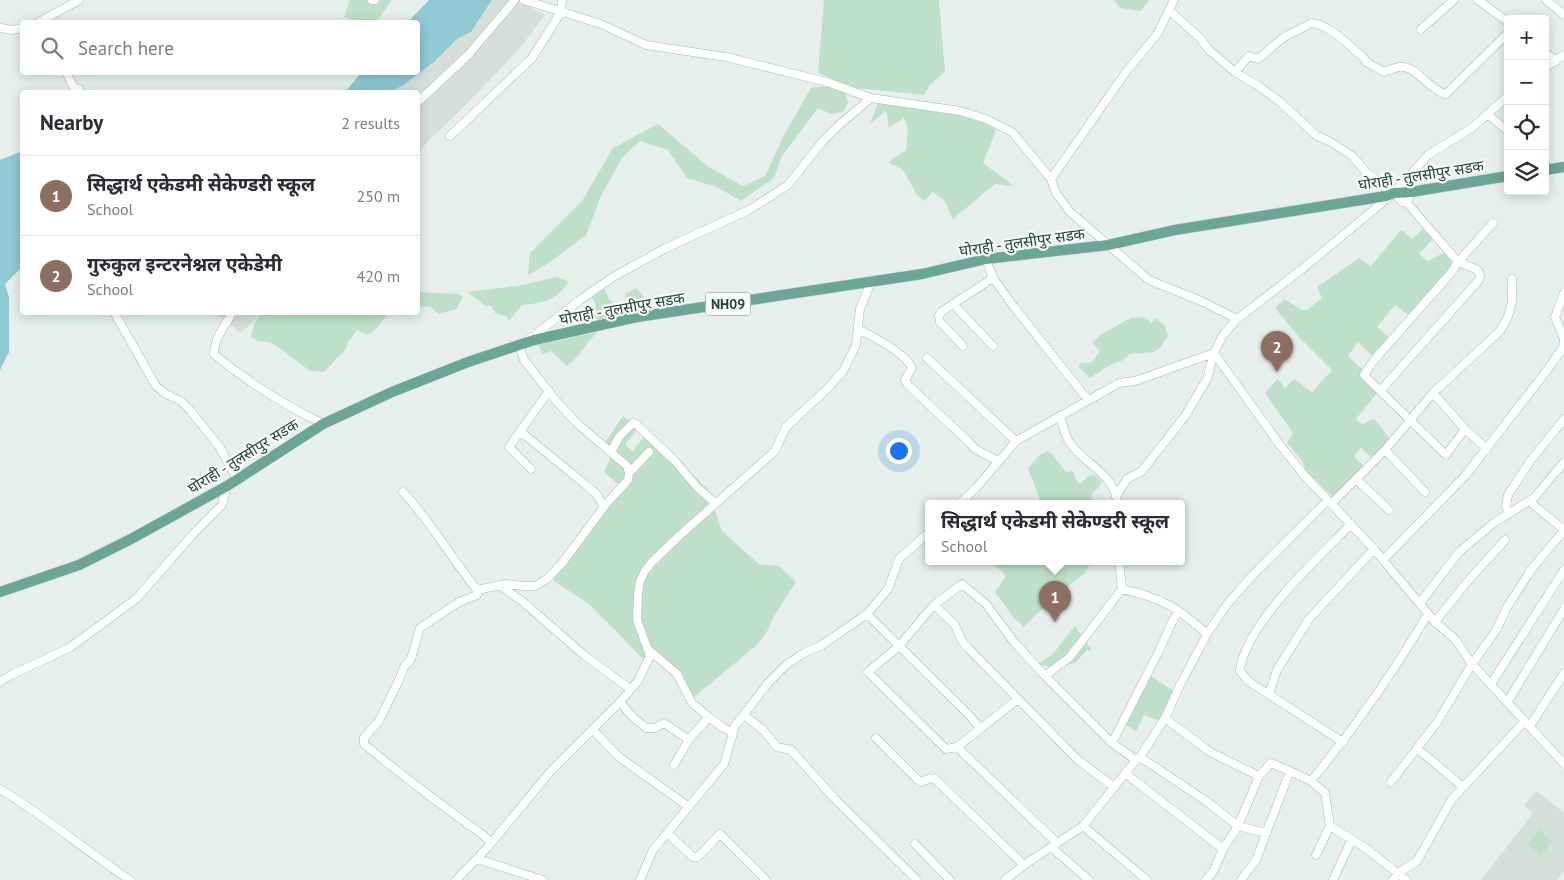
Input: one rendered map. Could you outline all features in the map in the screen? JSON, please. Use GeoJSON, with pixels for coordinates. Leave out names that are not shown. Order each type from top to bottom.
{"type":"FeatureCollection","features":[{"type":"Feature","properties":{"kind":"main road"},"geometry":{"type":"LineString","coordinates":[[1549,169],[1564,167]]}},
{"type":"Feature","properties":{"kind":"main road","name":"घोराही - तुलसीपुर सडक"},"geometry":{"type":"LineString","coordinates":[[0,592],[79,565],[227,486],[323,424],[392,392],[468,362],[534,340],[637,317],[696,310],[872,280],[922,274],[986,259],[1108,245],[1174,230],[1504,177]]}},
{"type":"Feature","properties":{"kind":"street"},"geometry":{"type":"LineString","coordinates":[[43,20],[79,0]]}},
{"type":"Feature","properties":{"kind":"street"},"geometry":{"type":"LineString","coordinates":[[420,100],[469,54],[515,0]]}},
{"type":"Feature","properties":{"kind":"street"},"geometry":{"type":"LineString","coordinates":[[524,0],[601,24],[646,45],[726,57],[827,82],[870,98],[960,111],[986,119],[1012,132],[1051,179],[1056,193],[1070,212],[1149,280],[1202,301],[1237,319]]}},
{"type":"Feature","properties":{"kind":"street"},"geometry":{"type":"LineString","coordinates":[[450,136],[532,58],[562,12],[562,0]]}},
{"type":"Feature","properties":{"kind":"street"},"geometry":{"type":"LineString","coordinates":[[1051,179],[1126,72],[1158,33],[1174,0]]}},
{"type":"Feature","properties":{"kind":"street"},"geometry":{"type":"LineString","coordinates":[[1421,28],[1454,0]]}},
{"type":"Feature","properties":{"kind":"street"},"geometry":{"type":"LineString","coordinates":[[1478,0],[1504,19]]}},
{"type":"Feature","properties":{"kind":"street"},"geometry":{"type":"LineString","coordinates":[[1546,0],[1564,14]]}},
{"type":"Feature","properties":{"kind":"street"},"geometry":{"type":"LineString","coordinates":[[1170,11],[1200,38],[1209,50],[1235,72],[1279,100],[1317,136],[1351,155],[1367,173],[1394,193],[1402,202],[1408,203],[1458,262],[1478,270],[1480,275],[1478,280],[1381,390]]}},
{"type":"Feature","properties":{"kind":"street"},"geometry":{"type":"LineString","coordinates":[[1235,72],[1249,56],[1258,58],[1291,34],[1302,30],[1311,23],[1320,24],[1357,52],[1366,62],[1384,72],[1401,66],[1410,68],[1438,92],[1446,94],[1504,37]]}},
{"type":"Feature","properties":{"kind":"street"},"geometry":{"type":"LineString","coordinates":[[0,28],[12,30],[20,28]]}},
{"type":"Feature","properties":{"kind":"street"},"geometry":{"type":"LineString","coordinates":[[1549,55],[1556,60]]}},
{"type":"Feature","properties":{"kind":"street"},"geometry":{"type":"LineString","coordinates":[[1549,64],[1564,55]]}},
{"type":"Feature","properties":{"kind":"street"},"geometry":{"type":"LineString","coordinates":[[68,75],[74,88],[79,90]]}},
{"type":"Feature","properties":{"kind":"street"},"geometry":{"type":"LineString","coordinates":[[477,590],[506,584],[536,586],[548,578],[563,562],[604,507],[628,480],[629,473],[624,461],[610,452],[579,425],[557,402],[524,360],[521,345],[580,300],[614,277],[664,249],[749,210],[788,185],[822,142],[870,98]]}},
{"type":"Feature","properties":{"kind":"street"},"geometry":{"type":"LineString","coordinates":[[1117,499],[1127,479],[1142,471],[1185,416],[1207,379],[1214,353],[1223,335],[1237,319],[1301,270],[1394,193],[1428,155],[1473,127],[1504,99]]}},
{"type":"Feature","properties":{"kind":"street"},"geometry":{"type":"LineString","coordinates":[[1487,114],[1504,128]]}},
{"type":"Feature","properties":{"kind":"street"},"geometry":{"type":"LineString","coordinates":[[1408,203],[1410,192]]}},
{"type":"Feature","properties":{"kind":"street"},"geometry":{"type":"LineString","coordinates":[[1465,429],[1446,455],[1364,375],[1374,360],[1493,223]]}},
{"type":"Feature","properties":{"kind":"street"},"geometry":{"type":"LineString","coordinates":[[986,259],[993,278],[1014,308],[1088,400]]}},
{"type":"Feature","properties":{"kind":"street"},"geometry":{"type":"LineString","coordinates":[[962,346],[940,322],[939,316],[941,312],[993,278]]}},
{"type":"Feature","properties":{"kind":"street"},"geometry":{"type":"LineString","coordinates":[[1005,880],[1024,865],[1083,826],[1138,758],[1165,718],[1207,634],[1228,603],[1246,582],[1330,502],[1357,480],[1411,421],[1433,393],[1500,331],[1508,317],[1512,294],[1512,279]]}},
{"type":"Feature","properties":{"kind":"street"},"geometry":{"type":"LineString","coordinates":[[456,880],[477,859],[550,772],[593,730],[638,681],[650,656],[637,620],[640,581],[645,571],[652,562],[715,503],[775,451],[786,427],[826,390],[843,371],[856,345],[860,309],[872,280]]}},
{"type":"Feature","properties":{"kind":"street"},"geometry":{"type":"LineString","coordinates":[[1383,560],[1465,476],[1548,369],[1562,347],[1564,340],[1555,317],[1564,293]]}},
{"type":"Feature","properties":{"kind":"street"},"geometry":{"type":"LineString","coordinates":[[953,304],[993,346]]}},
{"type":"Feature","properties":{"kind":"street"},"geometry":{"type":"LineString","coordinates":[[116,315],[156,386],[166,394],[181,401],[189,410],[219,446],[237,480]]}},
{"type":"Feature","properties":{"kind":"street"},"geometry":{"type":"LineString","coordinates":[[230,315],[218,337],[214,354],[225,364],[292,408],[323,424]]}},
{"type":"Feature","properties":{"kind":"street"},"geometry":{"type":"LineString","coordinates":[[858,329],[882,341],[906,360],[912,368],[906,380],[908,385],[970,442],[975,449],[998,461]]}},
{"type":"Feature","properties":{"kind":"street"},"geometry":{"type":"LineString","coordinates":[[963,500],[977,487],[1016,441],[1119,383],[1135,381],[1214,353]]}},
{"type":"Feature","properties":{"kind":"street"},"geometry":{"type":"LineString","coordinates":[[1214,353],[1280,444],[1374,549],[1435,622],[1455,639],[1472,664],[1563,762]]}},
{"type":"Feature","properties":{"kind":"street"},"geometry":{"type":"LineString","coordinates":[[927,358],[1016,441]]}},
{"type":"Feature","properties":{"kind":"street"},"geometry":{"type":"LineString","coordinates":[[531,470],[509,447],[549,391]]}},
{"type":"Feature","properties":{"kind":"street"},"geometry":{"type":"LineString","coordinates":[[1433,393],[1465,429],[1486,449]]}},
{"type":"Feature","properties":{"kind":"street"},"geometry":{"type":"LineString","coordinates":[[1060,417],[1070,443],[1108,480],[1117,499]]}},
{"type":"Feature","properties":{"kind":"street"},"geometry":{"type":"LineString","coordinates":[[1509,514],[1506,506],[1508,495],[1531,460],[1564,419]]}},
{"type":"Feature","properties":{"kind":"street"},"geometry":{"type":"LineString","coordinates":[[610,452],[624,430],[636,424],[715,503]]}},
{"type":"Feature","properties":{"kind":"street"},"geometry":{"type":"LineString","coordinates":[[521,432],[586,485],[597,495],[604,507]]}},
{"type":"Feature","properties":{"kind":"street"},"geometry":{"type":"LineString","coordinates":[[1385,450],[1424,492]]}},
{"type":"Feature","properties":{"kind":"street"},"geometry":{"type":"LineString","coordinates":[[629,473],[649,452]]}},
{"type":"Feature","properties":{"kind":"street"},"geometry":{"type":"LineString","coordinates":[[1420,603],[1459,552],[1495,522],[1534,498],[1564,462]]}},
{"type":"Feature","properties":{"kind":"street"},"geometry":{"type":"LineString","coordinates":[[1357,480],[1389,510]]}},
{"type":"Feature","properties":{"kind":"street"},"geometry":{"type":"LineString","coordinates":[[0,682],[68,648],[136,599],[193,534],[222,505],[227,486]]}},
{"type":"Feature","properties":{"kind":"street"},"geometry":{"type":"LineString","coordinates":[[403,492],[427,520],[449,554],[477,590],[477,595],[459,602],[420,628],[411,659],[404,667],[379,721],[364,738],[364,744],[419,789],[483,835],[490,843]]}},
{"type":"Feature","properties":{"kind":"street"},"geometry":{"type":"LineString","coordinates":[[1391,782],[1438,721],[1472,664],[1497,629],[1506,609],[1531,570],[1564,530],[1529,501]]}},
{"type":"Feature","properties":{"kind":"street"},"geometry":{"type":"LineString","coordinates":[[1343,742],[1248,681],[1240,671],[1241,662],[1252,638],[1274,607],[1351,524]]}},
{"type":"Feature","properties":{"kind":"street"},"geometry":{"type":"LineString","coordinates":[[640,880],[653,850],[724,764],[735,726],[768,682],[786,665],[804,653],[822,645],[867,614],[888,589],[899,559],[925,536]]}},
{"type":"Feature","properties":{"kind":"street"},"geometry":{"type":"LineString","coordinates":[[1435,622],[1467,582],[1505,540]]}},
{"type":"Feature","properties":{"kind":"street"},"geometry":{"type":"LineString","coordinates":[[1269,694],[1277,670],[1309,619],[1374,549]]}},
{"type":"Feature","properties":{"kind":"street"},"geometry":{"type":"LineString","coordinates":[[1045,676],[1070,658],[1122,589],[1119,565]]}},
{"type":"Feature","properties":{"kind":"street"},"geometry":{"type":"LineString","coordinates":[[1491,684],[1564,570]]}},
{"type":"Feature","properties":{"kind":"street"},"geometry":{"type":"LineString","coordinates":[[1017,700],[957,747],[946,749],[868,672],[898,646],[934,605],[962,584],[986,604],[1014,642],[1112,743],[1206,801],[1238,826],[1266,833]]}},
{"type":"Feature","properties":{"kind":"street"},"geometry":{"type":"LineString","coordinates":[[499,586],[522,601],[584,655],[630,689]]}},
{"type":"Feature","properties":{"kind":"street"},"geometry":{"type":"LineString","coordinates":[[1122,589],[1154,597],[1170,604],[1207,634]]}},
{"type":"Feature","properties":{"kind":"street"},"geometry":{"type":"LineString","coordinates":[[934,605],[955,625],[965,645],[1017,700],[1078,760],[1114,787]]}},
{"type":"Feature","properties":{"kind":"street"},"geometry":{"type":"LineString","coordinates":[[1508,701],[1564,609]]}},
{"type":"Feature","properties":{"kind":"street"},"geometry":{"type":"LineString","coordinates":[[1112,743],[1173,620],[1179,612]]}},
{"type":"Feature","properties":{"kind":"street"},"geometry":{"type":"LineString","coordinates":[[867,614],[980,728]]}},
{"type":"Feature","properties":{"kind":"street"},"geometry":{"type":"LineString","coordinates":[[1311,781],[1343,742],[1400,662],[1428,614]]}},
{"type":"Feature","properties":{"kind":"street"},"geometry":{"type":"LineString","coordinates":[[648,649],[677,674],[692,703],[722,727],[733,733]]}},
{"type":"Feature","properties":{"kind":"street"},"geometry":{"type":"LineString","coordinates":[[1396,877],[1417,861],[1452,799],[1527,724],[1564,672]]}},
{"type":"Feature","properties":{"kind":"street"},"geometry":{"type":"LineString","coordinates":[[620,702],[633,718],[646,728],[655,728],[664,723],[686,738],[690,738]]}},
{"type":"Feature","properties":{"kind":"street"},"geometry":{"type":"LineString","coordinates":[[744,715],[763,730],[777,747],[791,750],[835,799],[917,880]]}},
{"type":"Feature","properties":{"kind":"street"},"geometry":{"type":"LineString","coordinates":[[674,765],[690,738],[709,717]]}},
{"type":"Feature","properties":{"kind":"street"},"geometry":{"type":"LineString","coordinates":[[1165,718],[1210,752],[1259,776]]}},
{"type":"Feature","properties":{"kind":"street"},"geometry":{"type":"LineString","coordinates":[[593,730],[619,757],[689,807]]}},
{"type":"Feature","properties":{"kind":"street"},"geometry":{"type":"LineString","coordinates":[[876,738],[917,780],[921,782],[931,778],[935,780],[1024,865]]}},
{"type":"Feature","properties":{"kind":"street"},"geometry":{"type":"LineString","coordinates":[[957,747],[1090,880]]}},
{"type":"Feature","properties":{"kind":"street"},"geometry":{"type":"LineString","coordinates":[[1418,749],[1463,787]]}},
{"type":"Feature","properties":{"kind":"street"},"geometry":{"type":"LineString","coordinates":[[1206,880],[1238,826],[1259,776],[1271,763],[1311,781],[1325,793],[1330,826],[1316,854]]}},
{"type":"Feature","properties":{"kind":"street"},"geometry":{"type":"LineString","coordinates":[[1241,880],[1256,860],[1290,770]]}},
{"type":"Feature","properties":{"kind":"street"},"geometry":{"type":"LineString","coordinates":[[1125,773],[1223,849]]}},
{"type":"Feature","properties":{"kind":"street"},"geometry":{"type":"LineString","coordinates":[[0,789],[130,880]]}},
{"type":"Feature","properties":{"kind":"street"},"geometry":{"type":"LineString","coordinates":[[1083,826],[1147,880]]}},
{"type":"Feature","properties":{"kind":"street"},"geometry":{"type":"LineString","coordinates":[[1330,826],[1352,839],[1396,877],[1406,880]]}},
{"type":"Feature","properties":{"kind":"street"},"geometry":{"type":"LineString","coordinates":[[667,833],[693,857],[698,857],[720,834],[766,880]]}},
{"type":"Feature","properties":{"kind":"street"},"geometry":{"type":"LineString","coordinates":[[1333,880],[1352,839]]}},
{"type":"Feature","properties":{"kind":"street"},"geometry":{"type":"LineString","coordinates":[[915,844],[950,880]]}},
{"type":"Feature","properties":{"kind":"street"},"geometry":{"type":"LineString","coordinates":[[477,859],[543,880]]}},
{"type":"Feature","properties":{"kind":"shaded area"},"geometry":{"type":"Polygon","coordinates":[[[492,0],[517,0],[545,15],[520,48],[461,110],[420,149],[420,90],[393,90],[420,75],[420,73],[434,62],[457,39],[471,32],[492,0]]]}},
{"type":"Feature","properties":{"kind":"shaded area"},"geometry":{"type":"Polygon","coordinates":[[[218,315],[259,315],[241,333],[218,315]]]}},
{"type":"Feature","properties":{"kind":"shaded area"},"geometry":{"type":"Polygon","coordinates":[[[1537,791],[1564,813],[1564,871],[1557,880],[1481,880],[1533,813],[1524,805],[1537,791]]]}},
{"type":"Feature","properties":{"kind":"green space"},"geometry":{"type":"Polygon","coordinates":[[[350,0],[392,0],[377,20],[353,20],[344,17],[350,0]]]}},
{"type":"Feature","properties":{"kind":"green space"},"geometry":{"type":"Polygon","coordinates":[[[824,0],[939,0],[945,72],[930,85],[924,95],[856,88],[818,73],[824,0]]]}},
{"type":"Feature","properties":{"kind":"green space"},"geometry":{"type":"Polygon","coordinates":[[[1114,0],[1149,0],[1141,11],[1120,8],[1114,0]]]}},
{"type":"Feature","properties":{"kind":"green space"},"geometry":{"type":"Polygon","coordinates":[[[830,85],[845,92],[848,103],[843,112],[831,114],[818,108],[782,156],[774,178],[741,201],[717,187],[687,178],[668,150],[640,141],[622,158],[601,196],[586,235],[546,265],[528,275],[530,253],[582,201],[613,148],[658,124],[710,168],[743,186],[765,176],[784,135],[811,88],[830,85]]]}},
{"type":"Feature","properties":{"kind":"green space"},"geometry":{"type":"Polygon","coordinates":[[[880,97],[957,113],[985,123],[996,130],[983,163],[1014,186],[995,184],[953,219],[944,200],[933,192],[924,201],[917,195],[903,170],[888,162],[906,150],[908,129],[904,118],[889,127],[886,111],[870,124],[880,97]]]}},
{"type":"Feature","properties":{"kind":"green space"},"geometry":{"type":"Polygon","coordinates":[[[1423,229],[1433,239],[1419,254],[1428,261],[1445,252],[1452,262],[1448,273],[1410,316],[1395,305],[1377,327],[1390,338],[1373,357],[1358,342],[1348,356],[1362,369],[1362,376],[1377,393],[1356,419],[1362,425],[1374,418],[1390,439],[1373,459],[1361,448],[1354,456],[1365,467],[1333,497],[1306,471],[1302,461],[1287,443],[1293,433],[1265,393],[1278,379],[1285,388],[1294,379],[1312,392],[1332,370],[1297,335],[1275,308],[1284,299],[1302,310],[1307,310],[1322,298],[1317,287],[1359,258],[1371,266],[1401,230],[1412,239],[1423,229]]]}},
{"type":"Feature","properties":{"kind":"green space"},"geometry":{"type":"Polygon","coordinates":[[[557,277],[569,282],[559,293],[543,302],[522,305],[509,321],[506,316],[495,313],[491,306],[486,306],[467,292],[523,285],[557,277]]]}},
{"type":"Feature","properties":{"kind":"green space"},"geometry":{"type":"Polygon","coordinates":[[[636,288],[644,297],[641,311],[598,320],[590,311],[596,305],[592,297],[605,289],[609,299],[619,307],[627,304],[625,294],[636,288]]]}},
{"type":"Feature","properties":{"kind":"green space"},"geometry":{"type":"Polygon","coordinates":[[[420,292],[458,294],[463,297],[456,309],[439,314],[430,307],[420,306],[420,292]]]}},
{"type":"Feature","properties":{"kind":"green space"},"geometry":{"type":"Polygon","coordinates":[[[261,315],[387,315],[372,333],[366,334],[357,330],[347,344],[346,349],[324,372],[310,371],[270,342],[258,341],[251,337],[256,320],[261,315]]]}},
{"type":"Feature","properties":{"kind":"green space"},"geometry":{"type":"Polygon","coordinates":[[[1132,317],[1146,319],[1152,323],[1155,318],[1165,326],[1168,336],[1160,348],[1154,352],[1130,354],[1123,360],[1110,365],[1090,378],[1079,367],[1080,363],[1092,362],[1100,351],[1092,343],[1099,336],[1132,317]]]}},
{"type":"Feature","properties":{"kind":"green space"},"geometry":{"type":"Polygon","coordinates":[[[598,332],[567,366],[551,351],[543,354],[538,345],[598,332]]]}},
{"type":"Feature","properties":{"kind":"green space"},"geometry":{"type":"Polygon","coordinates":[[[623,416],[638,428],[625,445],[633,451],[649,430],[716,498],[715,511],[722,531],[759,564],[779,566],[796,582],[758,644],[692,699],[658,653],[643,659],[589,604],[555,582],[549,571],[561,559],[580,531],[619,485],[604,472],[610,458],[604,444],[623,416]]]}},
{"type":"Feature","properties":{"kind":"green space"},"geometry":{"type":"Polygon","coordinates":[[[1047,451],[1052,454],[1066,472],[1073,471],[1076,480],[1080,483],[1091,475],[1096,476],[1102,482],[1093,492],[1092,500],[1040,500],[1028,468],[1039,456],[1047,451]]]}},
{"type":"Feature","properties":{"kind":"green space"},"geometry":{"type":"Polygon","coordinates":[[[995,565],[1090,565],[1084,574],[1055,596],[1024,627],[1013,617],[995,592],[1006,576],[995,565]]]}},
{"type":"Feature","properties":{"kind":"green space"},"geometry":{"type":"Polygon","coordinates":[[[1075,626],[1092,651],[1087,650],[1075,663],[1052,667],[1037,664],[1052,655],[1075,626]]]}},
{"type":"Feature","properties":{"kind":"green space"},"geometry":{"type":"Polygon","coordinates":[[[1149,675],[1174,691],[1159,721],[1144,715],[1136,731],[1123,723],[1149,675]]]}},
{"type":"Feature","properties":{"kind":"green space"},"geometry":{"type":"Polygon","coordinates":[[[1539,829],[1552,841],[1541,856],[1527,844],[1539,829]]]}},
{"type":"Feature","properties":{"kind":"water"},"geometry":{"type":"Polygon","coordinates":[[[429,0],[492,0],[471,32],[457,39],[434,62],[420,73],[420,20],[410,20],[429,0]]]}},
{"type":"Feature","properties":{"kind":"water"},"geometry":{"type":"Polygon","coordinates":[[[359,75],[417,75],[393,90],[347,90],[359,75]]]}},
{"type":"Feature","properties":{"kind":"water"},"geometry":{"type":"Polygon","coordinates":[[[20,152],[20,269],[5,284],[9,297],[9,352],[0,370],[0,160],[20,152]]]}},
{"type":"Feature","properties":{"kind":"place","name":"गुरुकुल इन्टरनेश्नल एकेडेमी"},"geometry":{"type":"Point","coordinates":[1277,372]}},
{"type":"Feature","properties":{"kind":"place","name":"सिद्धार्थ एकेडमी सेकेण्डरी स्कूल"},"geometry":{"type":"Point","coordinates":[1055,622]}}]}
